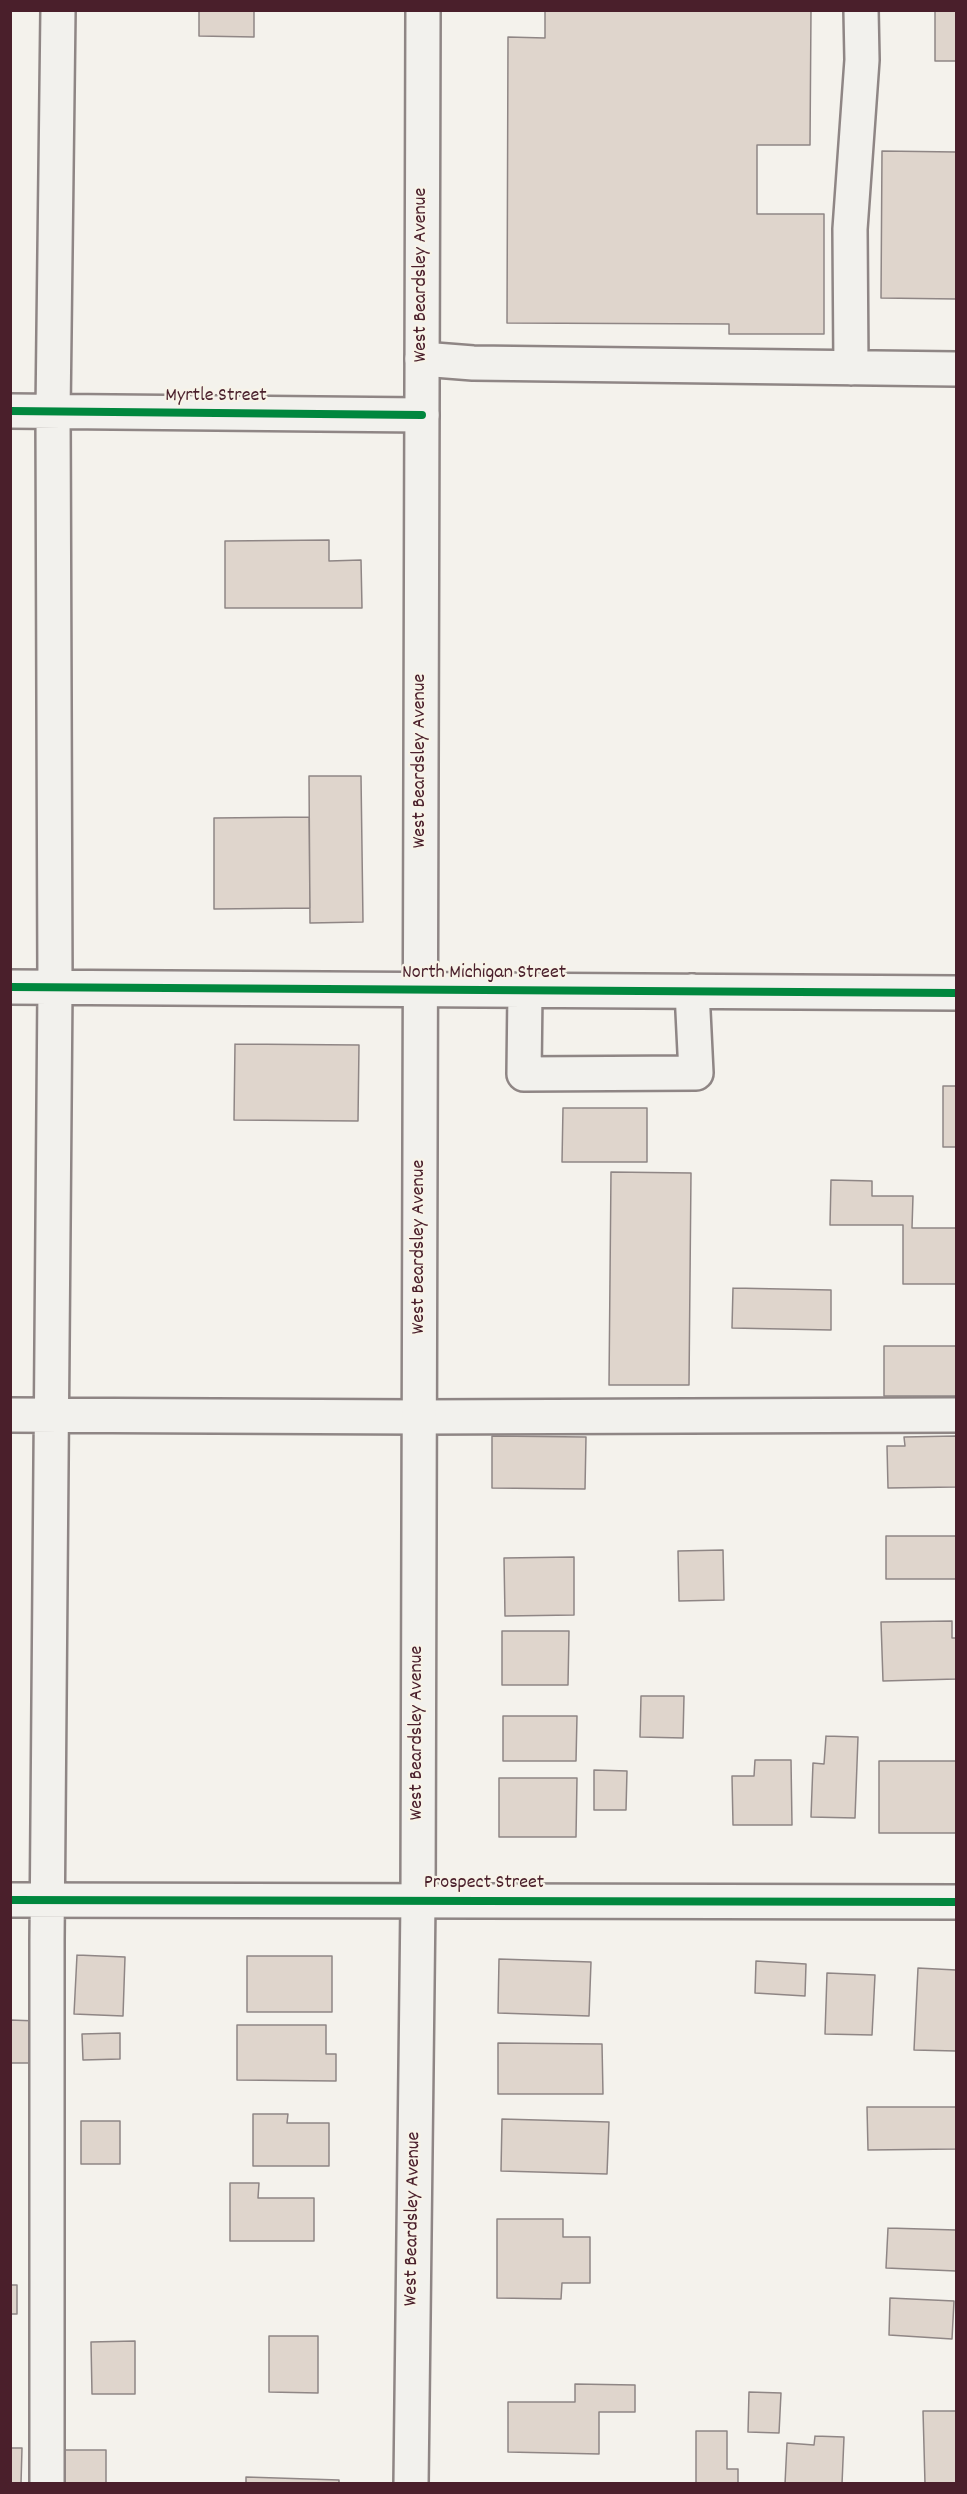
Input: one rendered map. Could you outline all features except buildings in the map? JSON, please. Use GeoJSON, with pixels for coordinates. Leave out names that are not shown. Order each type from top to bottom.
{"type":"FeatureCollection","features":[{"type":"Feature","properties":{"kind":"main road"},"geometry":{"type":"LineString","coordinates":[[47,2484],[48,1900],[55,987],[52,412],[58,10]]}},
{"type":"Feature","properties":{"kind":"main road","name":"West Beardsley Avenue"},"geometry":{"type":"LineString","coordinates":[[411,2484],[418,1901],[423,10]]}},
{"type":"Feature","properties":{"kind":"main road"},"geometry":{"type":"LineString","coordinates":[[851,368],[850,229],[862,60],[861,10]]}},
{"type":"Feature","properties":{"kind":"main road"},"geometry":{"type":"LineString","coordinates":[[422,359],[473,363],[957,369]]}},
{"type":"Feature","properties":{"kind":"main road","name":"Myrtle Street"},"geometry":{"type":"LineString","coordinates":[[10,411],[422,415]]}},
{"type":"Feature","properties":{"kind":"main road","name":"North Michigan Street"},"geometry":{"type":"LineString","coordinates":[[10,987],[957,993]]}},
{"type":"Feature","properties":{"kind":"main road"},"geometry":{"type":"LineString","coordinates":[[525,990],[524,1074],[696,1073],[693,992]]}},
{"type":"Feature","properties":{"kind":"main road"},"geometry":{"type":"LineString","coordinates":[[10,1415],[419,1417],[957,1415]]}},
{"type":"Feature","properties":{"kind":"main road","name":"Prospect Street"},"geometry":{"type":"LineString","coordinates":[[10,1899],[957,1902]]}},
{"type":"Feature","properties":{"kind":"cycle path"},"geometry":{"type":"LineString","coordinates":[[10,411],[422,415]]}},
{"type":"Feature","properties":{"kind":"cycle path"},"geometry":{"type":"LineString","coordinates":[[10,987],[956,993]]}},
{"type":"Feature","properties":{"kind":"cycle path"},"geometry":{"type":"LineString","coordinates":[[10,1900],[956,1902]]}}]}
